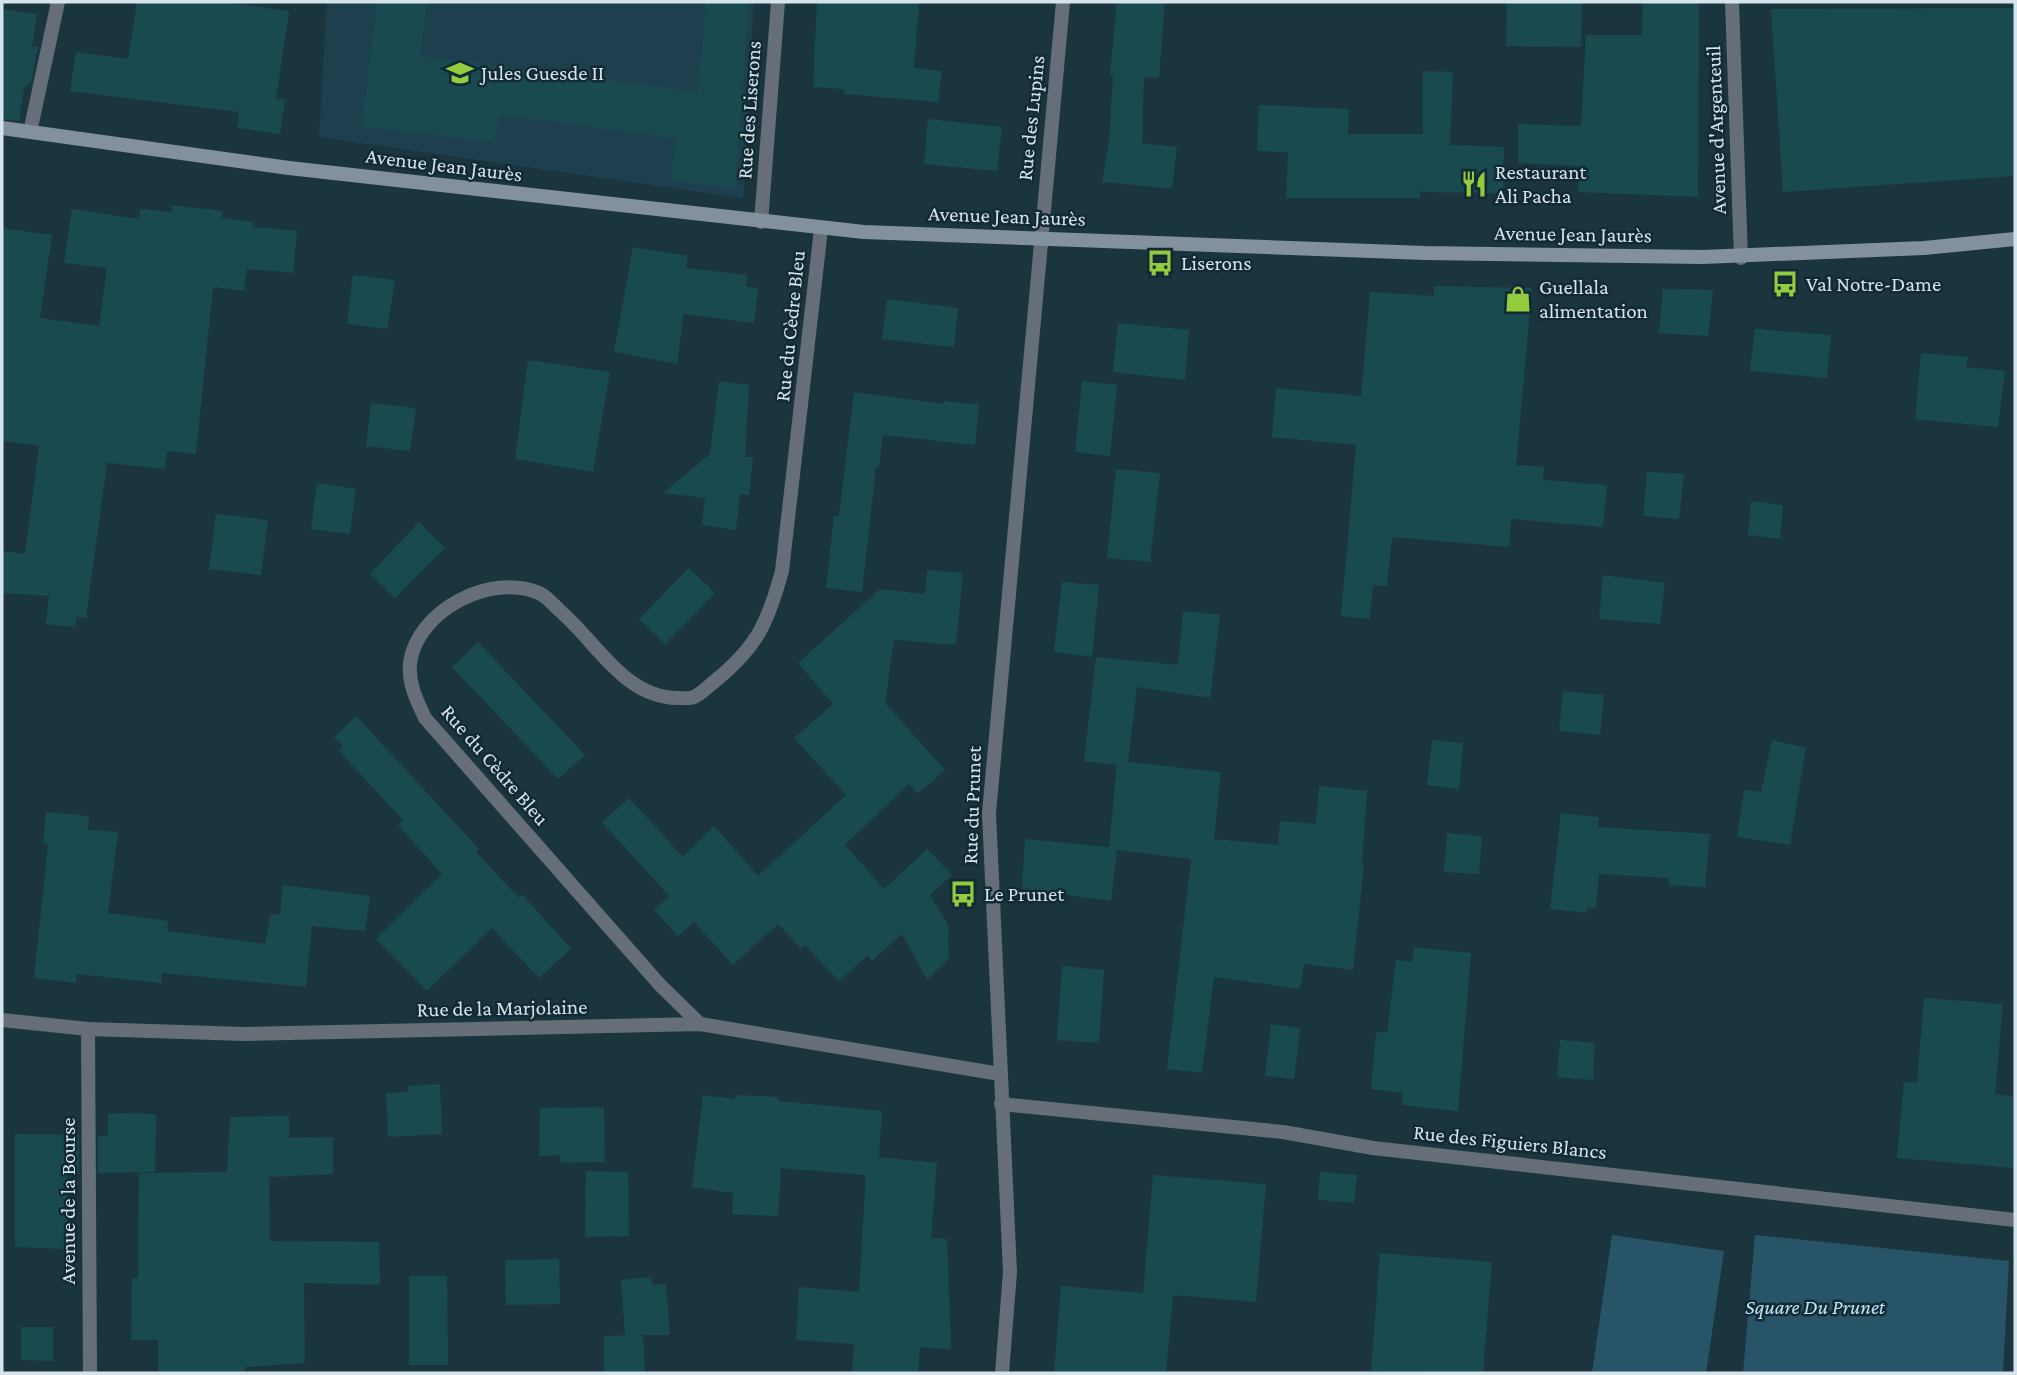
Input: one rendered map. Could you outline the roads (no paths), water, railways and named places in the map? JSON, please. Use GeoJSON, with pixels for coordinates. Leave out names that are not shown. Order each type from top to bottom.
{"type":"FeatureCollection","features":[{"type":"Feature","properties":{"kind":"main road","name":"Avenue Jean Jaurès"},"geometry":{"type":"LineString","coordinates":[[2,128],[289,168],[821,229],[1425,253],[1741,258],[1924,248],[2015,239]]}},
{"type":"Feature","properties":{"kind":"street"},"geometry":{"type":"LineString","coordinates":[[30,132],[58,2]]}},
{"type":"Feature","properties":{"kind":"street","name":"Rue des Liserons"},"geometry":{"type":"LineString","coordinates":[[761,222],[778,2]]}},
{"type":"Feature","properties":{"kind":"street","name":"Rue des Lupins"},"geometry":{"type":"LineString","coordinates":[[1040,239],[1063,2]]}},
{"type":"Feature","properties":{"kind":"street","name":"Avenue d'Argenteuil"},"geometry":{"type":"LineString","coordinates":[[1732,2],[1741,258]]}},
{"type":"Feature","properties":{"kind":"street","name":"Rue du Cèdre Bleu"},"geometry":{"type":"LineString","coordinates":[[700,1024],[660,985],[425,718],[412,692],[410,664],[428,624],[450,606],[478,592],[509,588],[539,593],[564,614],[632,685],[664,698],[694,698],[732,667],[769,618],[782,571],[821,229]]}},
{"type":"Feature","properties":{"kind":"street","name":"Rue du Prunet"},"geometry":{"type":"LineString","coordinates":[[1002,1373],[1010,1272],[989,813],[1040,239]]}},
{"type":"Feature","properties":{"kind":"street","name":"Rue de la Marjolaine"},"geometry":{"type":"LineString","coordinates":[[2,1020],[89,1029],[244,1034],[700,1024],[1000,1074]]}},
{"type":"Feature","properties":{"kind":"street","name":"Avenue de la Bourse"},"geometry":{"type":"LineString","coordinates":[[89,1029],[90,1373]]}},
{"type":"Feature","properties":{"kind":"street","name":"Rue des Figuiers Blancs"},"geometry":{"type":"LineString","coordinates":[[1001,1104],[1283,1132],[1373,1148],[2015,1220]]}},
{"type":"Feature","properties":{"kind":"place","name":"Jules Guesde II"},"geometry":{"type":"Point","coordinates":[460,73]}},
{"type":"Feature","properties":{"kind":"place","name":"Restaurant Ali Pacha"},"geometry":{"type":"Point","coordinates":[1474,184]}},
{"type":"Feature","properties":{"kind":"place","name":"Liserons"},"geometry":{"type":"Point","coordinates":[1160,263]}},
{"type":"Feature","properties":{"kind":"place","name":"Val Notre-Dame"},"geometry":{"type":"Point","coordinates":[1785,284]}},
{"type":"Feature","properties":{"kind":"place","name":"Guellala alimentation"},"geometry":{"type":"Point","coordinates":[1518,299]}},
{"type":"Feature","properties":{"kind":"place","name":"Le Prunet"},"geometry":{"type":"Point","coordinates":[963,894]}},
{"type":"Feature","properties":{"kind":"park label","name":"Square Du Prunet"},"geometry":{"type":"Point","coordinates":[1815,1307]}}]}
